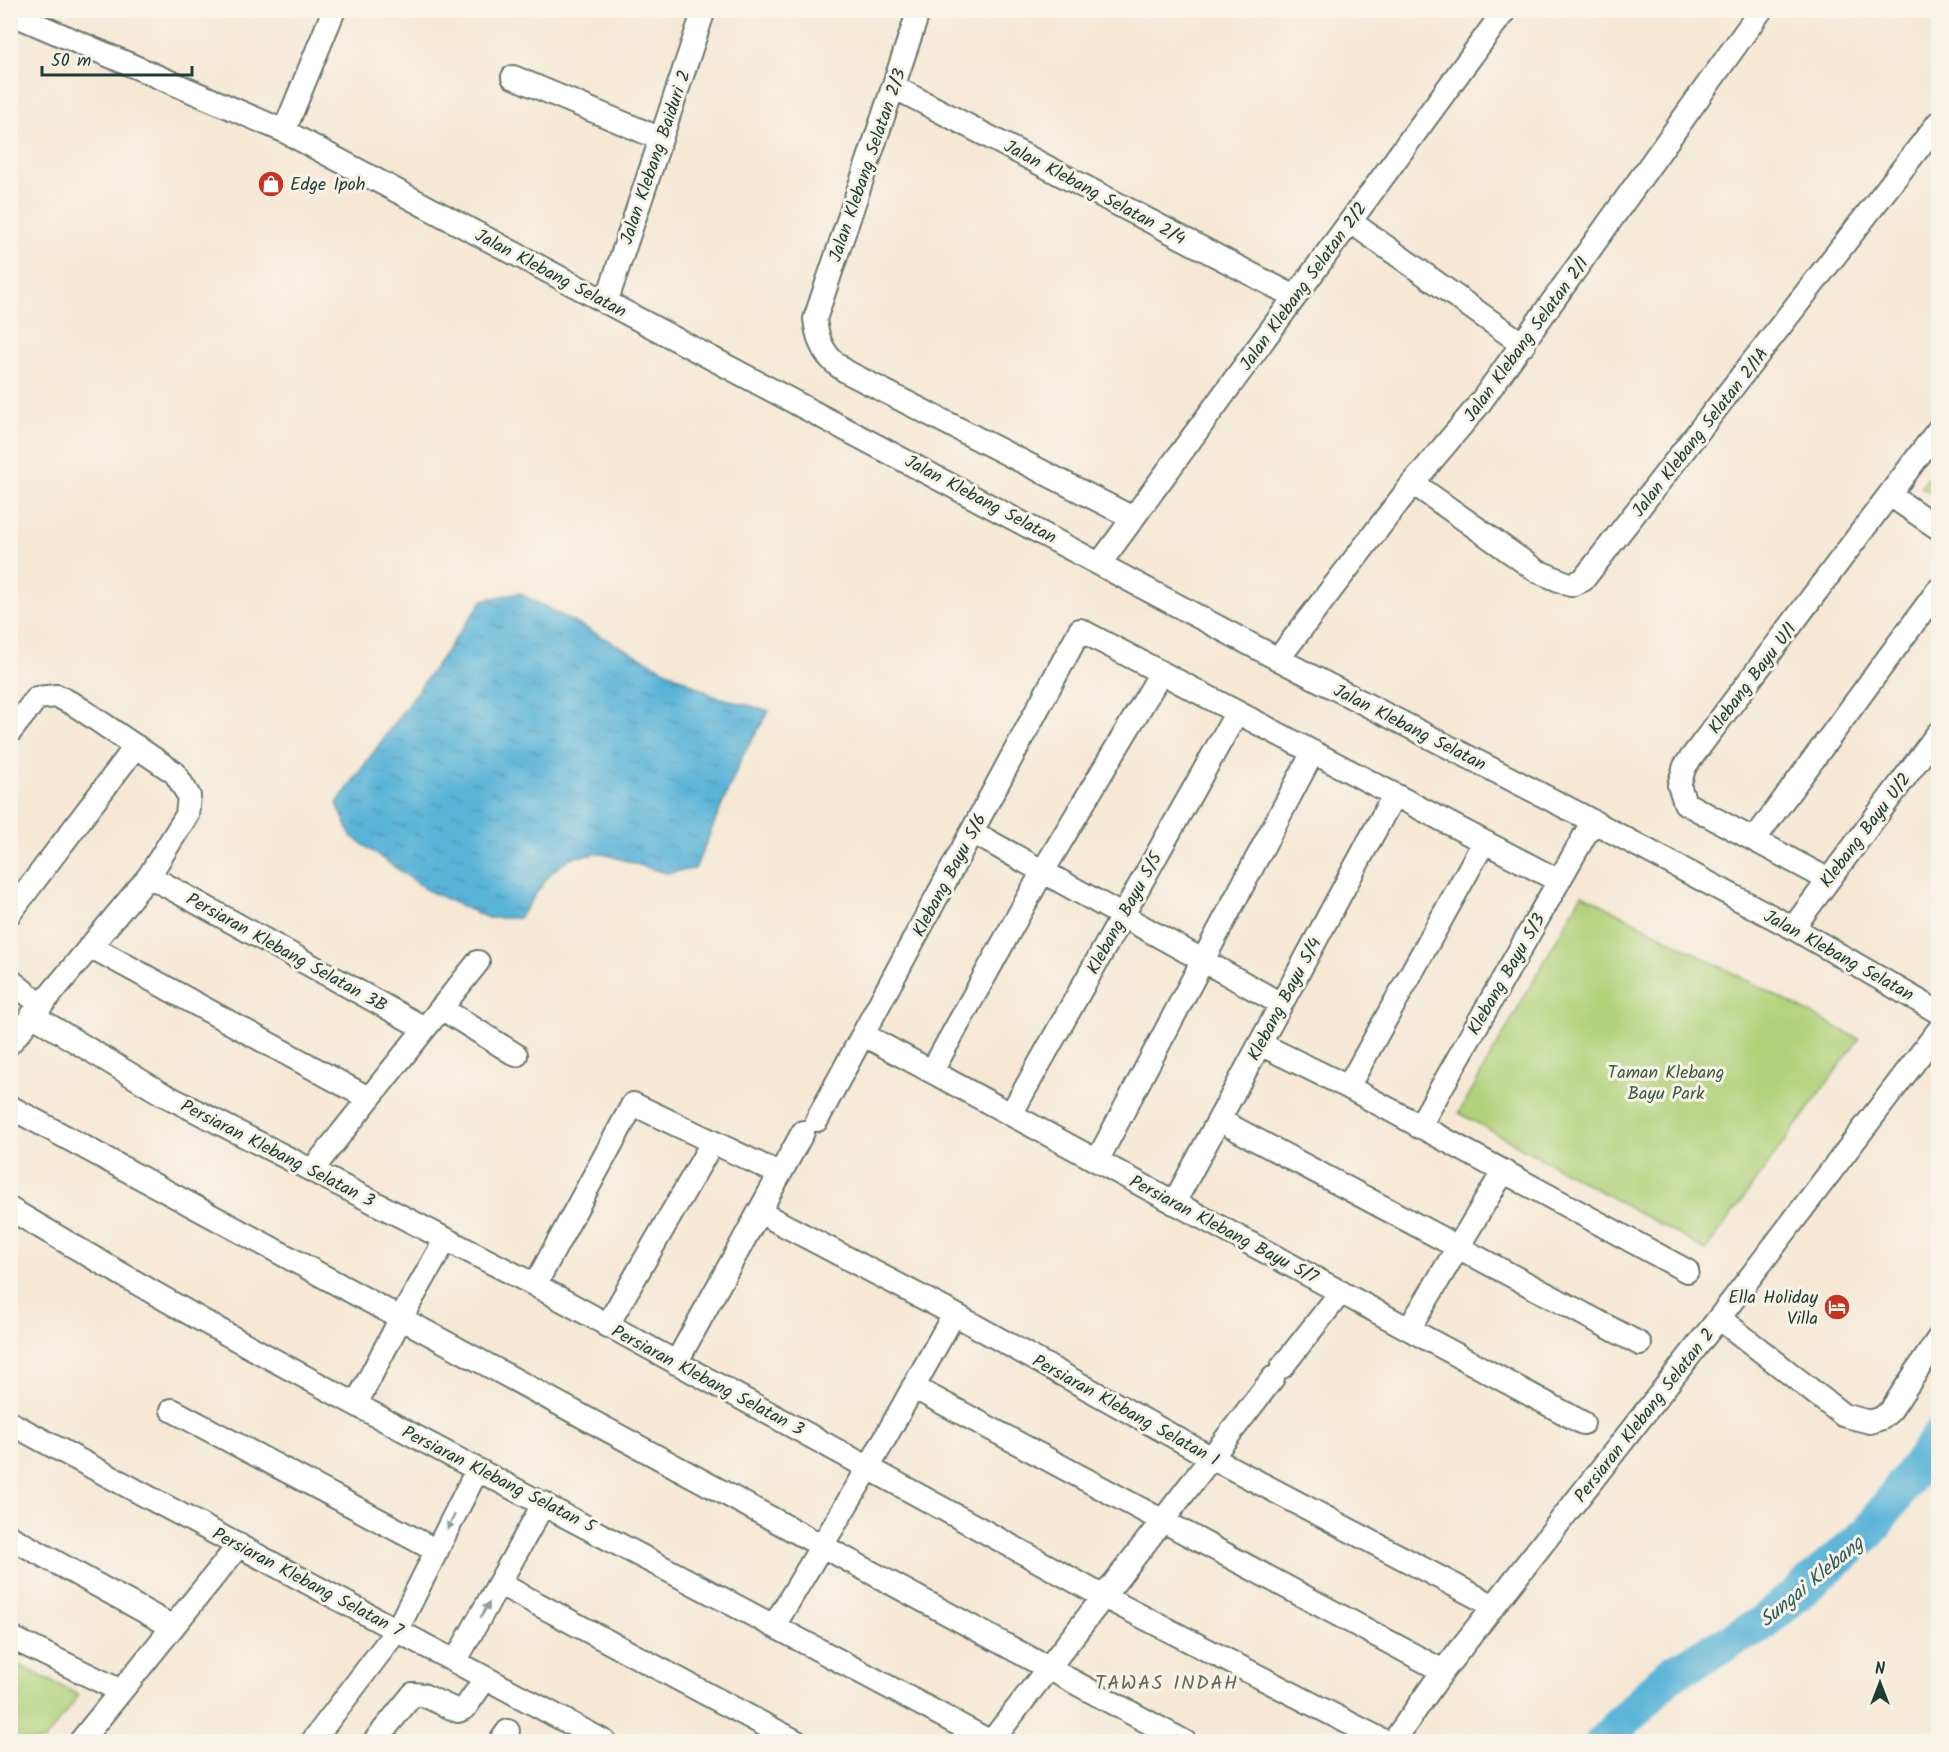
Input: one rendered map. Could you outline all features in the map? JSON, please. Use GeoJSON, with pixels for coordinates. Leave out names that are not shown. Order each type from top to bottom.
{"type":"FeatureCollection","features":[{"type":"Feature","properties":{"kind":"street"},"geometry":{"type":"LineString","coordinates":[[284,131],[334,10]]}},
{"type":"Feature","properties":{"kind":"street","name":"Jalan Klebang Baiduri 2"},"geometry":{"type":"LineString","coordinates":[[606,303],[704,10]]}},
{"type":"Feature","properties":{"kind":"street","name":"Jalan Klebang Selatan 2/3"},"geometry":{"type":"LineString","coordinates":[[919,10],[815,319],[817,338],[824,352],[847,372],[1132,518]]}},
{"type":"Feature","properties":{"kind":"street","name":"Jalan Klebang Selatan 2/2"},"geometry":{"type":"LineString","coordinates":[[1101,562],[1506,10]]}},
{"type":"Feature","properties":{"kind":"street","name":"Jalan Klebang Selatan 2/1"},"geometry":{"type":"LineString","coordinates":[[1278,659],[1413,483],[1477,407],[1524,345],[1761,10]]}},
{"type":"Feature","properties":{"kind":"street","name":"Jalan Klebang Selatan"},"geometry":{"type":"LineString","coordinates":[[13,18],[284,131],[606,303],[1101,562],[1278,659],[1593,821],[1793,928],[1938,1012]]}},
{"type":"Feature","properties":{"kind":"street"},"geometry":{"type":"LineString","coordinates":[[513,77],[661,139]]}},
{"type":"Feature","properties":{"kind":"street","name":"Jalan Klebang Selatan 2/4"},"geometry":{"type":"LineString","coordinates":[[894,87],[1295,297]]}},
{"type":"Feature","properties":{"kind":"street","name":"Jalan Klebang Selatan 2/1A"},"geometry":{"type":"LineString","coordinates":[[1413,483],[1537,571],[1571,585],[1583,580],[1938,123]]}},
{"type":"Feature","properties":{"kind":"street"},"geometry":{"type":"LineString","coordinates":[[1351,222],[1524,345]]}},
{"type":"Feature","properties":{"kind":"street","name":"Klebang Bayu U/1"},"geometry":{"type":"LineString","coordinates":[[1827,879],[1685,803],[1679,785],[1685,766],[1938,430]]}},
{"type":"Feature","properties":{"kind":"street"},"geometry":{"type":"LineString","coordinates":[[1890,495],[1938,528]]}},
{"type":"Feature","properties":{"kind":"street"},"geometry":{"type":"LineString","coordinates":[[1754,840],[1938,590]]}},
{"type":"Feature","properties":{"kind":"street","name":"Klebang Bayu S/6"},"geometry":{"type":"LineString","coordinates":[[676,1363],[780,1174],[864,1035],[1080,630],[1161,673]]}},
{"type":"Feature","properties":{"kind":"street"},"geometry":{"type":"LineString","coordinates":[[932,1071],[1042,871],[1161,673],[1559,881]]}},
{"type":"Feature","properties":{"kind":"street"},"geometry":{"type":"LineString","coordinates":[[10,732],[38,698],[57,696],[175,773],[189,796],[187,815],[149,876],[10,1043]]}},
{"type":"Feature","properties":{"kind":"street","name":"Klebang Bayu S/5"},"geometry":{"type":"LineString","coordinates":[[1011,1114],[1237,712]]}},
{"type":"Feature","properties":{"kind":"street","name":"Klebang Bayu U/2"},"geometry":{"type":"LineString","coordinates":[[1793,928],[1827,879],[1938,733]]}},
{"type":"Feature","properties":{"kind":"street"},"geometry":{"type":"LineString","coordinates":[[10,913],[136,746]]}},
{"type":"Feature","properties":{"kind":"street"},"geometry":{"type":"LineString","coordinates":[[1097,1161],[1313,752]]}},
{"type":"Feature","properties":{"kind":"street","name":"Klebang Bayu S/4"},"geometry":{"type":"LineString","coordinates":[[1174,1203],[1394,795]]}},
{"type":"Feature","properties":{"kind":"street","name":"Klebang Bayu S/3"},"geometry":{"type":"LineString","coordinates":[[1419,1127],[1593,821]]}},
{"type":"Feature","properties":{"kind":"street"},"geometry":{"type":"LineString","coordinates":[[972,832],[1281,1004]]}},
{"type":"Feature","properties":{"kind":"street"},"geometry":{"type":"LineString","coordinates":[[1348,1088],[1484,842]]}},
{"type":"Feature","properties":{"kind":"street","name":"Persiaran Klebang Selatan 3B"},"geometry":{"type":"LineString","coordinates":[[149,876],[424,1028]]}},
{"type":"Feature","properties":{"kind":"street"},"geometry":{"type":"LineString","coordinates":[[90,946],[368,1098]]}},
{"type":"Feature","properties":{"kind":"street"},"geometry":{"type":"LineString","coordinates":[[312,1170],[478,962]]}},
{"type":"Feature","properties":{"kind":"street","name":"Persiaran Klebang Selatan 3"},"geometry":{"type":"LineString","coordinates":[[10,980],[37,1010],[161,1093],[534,1285],[1104,1597],[1386,1742]]}},
{"type":"Feature","properties":{"kind":"street"},"geometry":{"type":"LineString","coordinates":[[441,1008],[516,1055]]}},
{"type":"Feature","properties":{"kind":"street","name":"Persiaran Klebang Selatan 2"},"geometry":{"type":"LineString","coordinates":[[1392,1742],[1443,1671],[1719,1318],[1938,1031]]}},
{"type":"Feature","properties":{"kind":"street","name":"Persiaran Klebang Bayu S/7"},"geometry":{"type":"LineString","coordinates":[[864,1035],[1583,1423]]}},
{"type":"Feature","properties":{"kind":"street"},"geometry":{"type":"LineString","coordinates":[[1260,1044],[1348,1088],[1687,1270]]}},
{"type":"Feature","properties":{"kind":"street"},"geometry":{"type":"LineString","coordinates":[[534,1285],[633,1104],[780,1174]]}},
{"type":"Feature","properties":{"kind":"street"},"geometry":{"type":"LineString","coordinates":[[10,1107],[1185,1742]]}},
{"type":"Feature","properties":{"kind":"street"},"geometry":{"type":"LineString","coordinates":[[1219,1120],[1640,1344]]}},
{"type":"Feature","properties":{"kind":"street"},"geometry":{"type":"LineString","coordinates":[[607,1326],[712,1143]]}},
{"type":"Feature","properties":{"kind":"street"},"geometry":{"type":"LineString","coordinates":[[1409,1329],[1503,1172]]}},
{"type":"Feature","properties":{"kind":"street","name":"Persiaran Klebang Selatan 5"},"geometry":{"type":"LineString","coordinates":[[10,1209],[213,1326],[477,1470],[775,1624],[991,1741]]}},
{"type":"Feature","properties":{"kind":"street","name":"Persiaran Klebang Selatan 1"},"geometry":{"type":"LineString","coordinates":[[759,1212],[954,1314],[1212,1458],[1494,1606]]}},
{"type":"Feature","properties":{"kind":"street"},"geometry":{"type":"LineString","coordinates":[[356,1404],[401,1318],[447,1239]]}},
{"type":"Feature","properties":{"kind":"street"},"geometry":{"type":"LineString","coordinates":[[991,1741],[1341,1292]]}},
{"type":"Feature","properties":{"kind":"street"},"geometry":{"type":"LineString","coordinates":[[775,1624],[869,1467],[954,1314]]}},
{"type":"Feature","properties":{"kind":"street"},"geometry":{"type":"LineString","coordinates":[[1719,1318],[1843,1415],[1870,1422],[1882,1418],[1891,1410],[1938,1339]]}},
{"type":"Feature","properties":{"kind":"street"},"geometry":{"type":"LineString","coordinates":[[913,1387],[1443,1671]]}},
{"type":"Feature","properties":{"kind":"street"},"geometry":{"type":"LineString","coordinates":[[172,1410],[437,1551]]}},
{"type":"Feature","properties":{"kind":"street","name":"Persiaran Klebang Selatan 7"},"geometry":{"type":"LineString","coordinates":[[10,1423],[456,1660],[605,1742]]}},
{"type":"Feature","properties":{"kind":"street"},"geometry":{"type":"LineString","coordinates":[[312,1742],[397,1630],[477,1470]]}},
{"type":"Feature","properties":{"kind":"street"},"geometry":{"type":"LineString","coordinates":[[456,1660],[544,1503]]}},
{"type":"Feature","properties":{"kind":"street"},"geometry":{"type":"LineString","coordinates":[[10,1537],[173,1627]]}},
{"type":"Feature","properties":{"kind":"street"},"geometry":{"type":"LineString","coordinates":[[80,1742],[239,1545]]}},
{"type":"Feature","properties":{"kind":"street"},"geometry":{"type":"LineString","coordinates":[[500,1584],[797,1742]]}},
{"type":"Feature","properties":{"kind":"street"},"geometry":{"type":"LineString","coordinates":[[10,1637],[121,1691]]}},
{"type":"Feature","properties":{"kind":"street"},"geometry":{"type":"LineString","coordinates":[[374,1742],[413,1694],[423,1695],[458,1711],[465,1708],[486,1678]]}},
{"type":"Feature","properties":{"kind":"green space"},"geometry":{"type":"Polygon","coordinates":[[[1938,464],[1938,499],[1921,487],[1938,464]]]}},
{"type":"Feature","properties":{"kind":"green space","name":"Taman Klebang Bayu Park"},"geometry":{"type":"Polygon","coordinates":[[[1582,894],[1859,1039],[1706,1250],[1459,1113],[1582,894]]]}},
{"type":"Feature","properties":{"kind":"green space"},"geometry":{"type":"Polygon","coordinates":[[[11,1661],[79,1695],[44,1741],[11,1741],[11,1661]]]}},
{"type":"Feature","properties":{"kind":"water"},"geometry":{"type":"Polygon","coordinates":[[[519,593],[714,696],[769,711],[743,755],[695,869],[665,873],[601,853],[570,858],[550,874],[519,918],[488,918],[427,890],[351,836],[337,803],[483,600],[519,593]]]}},
{"type":"Feature","properties":{"kind":"waterway","name":"Sungai Klebang"},"geometry":{"type":"LineString","coordinates":[[1603,1742],[1669,1675],[1763,1623],[1869,1532],[1938,1438]]}},
{"type":"Feature","properties":{"kind":"place","name":"Edge Ipoh"},"geometry":{"type":"Point","coordinates":[271,184]}},
{"type":"Feature","properties":{"kind":"place","name":"Ella Holiday Villa"},"geometry":{"type":"Point","coordinates":[1837,1307]}},
{"type":"Feature","properties":{"kind":"district","name":"TAWAS INDAH"},"geometry":{"type":"Point","coordinates":[1167,1682]}}]}
